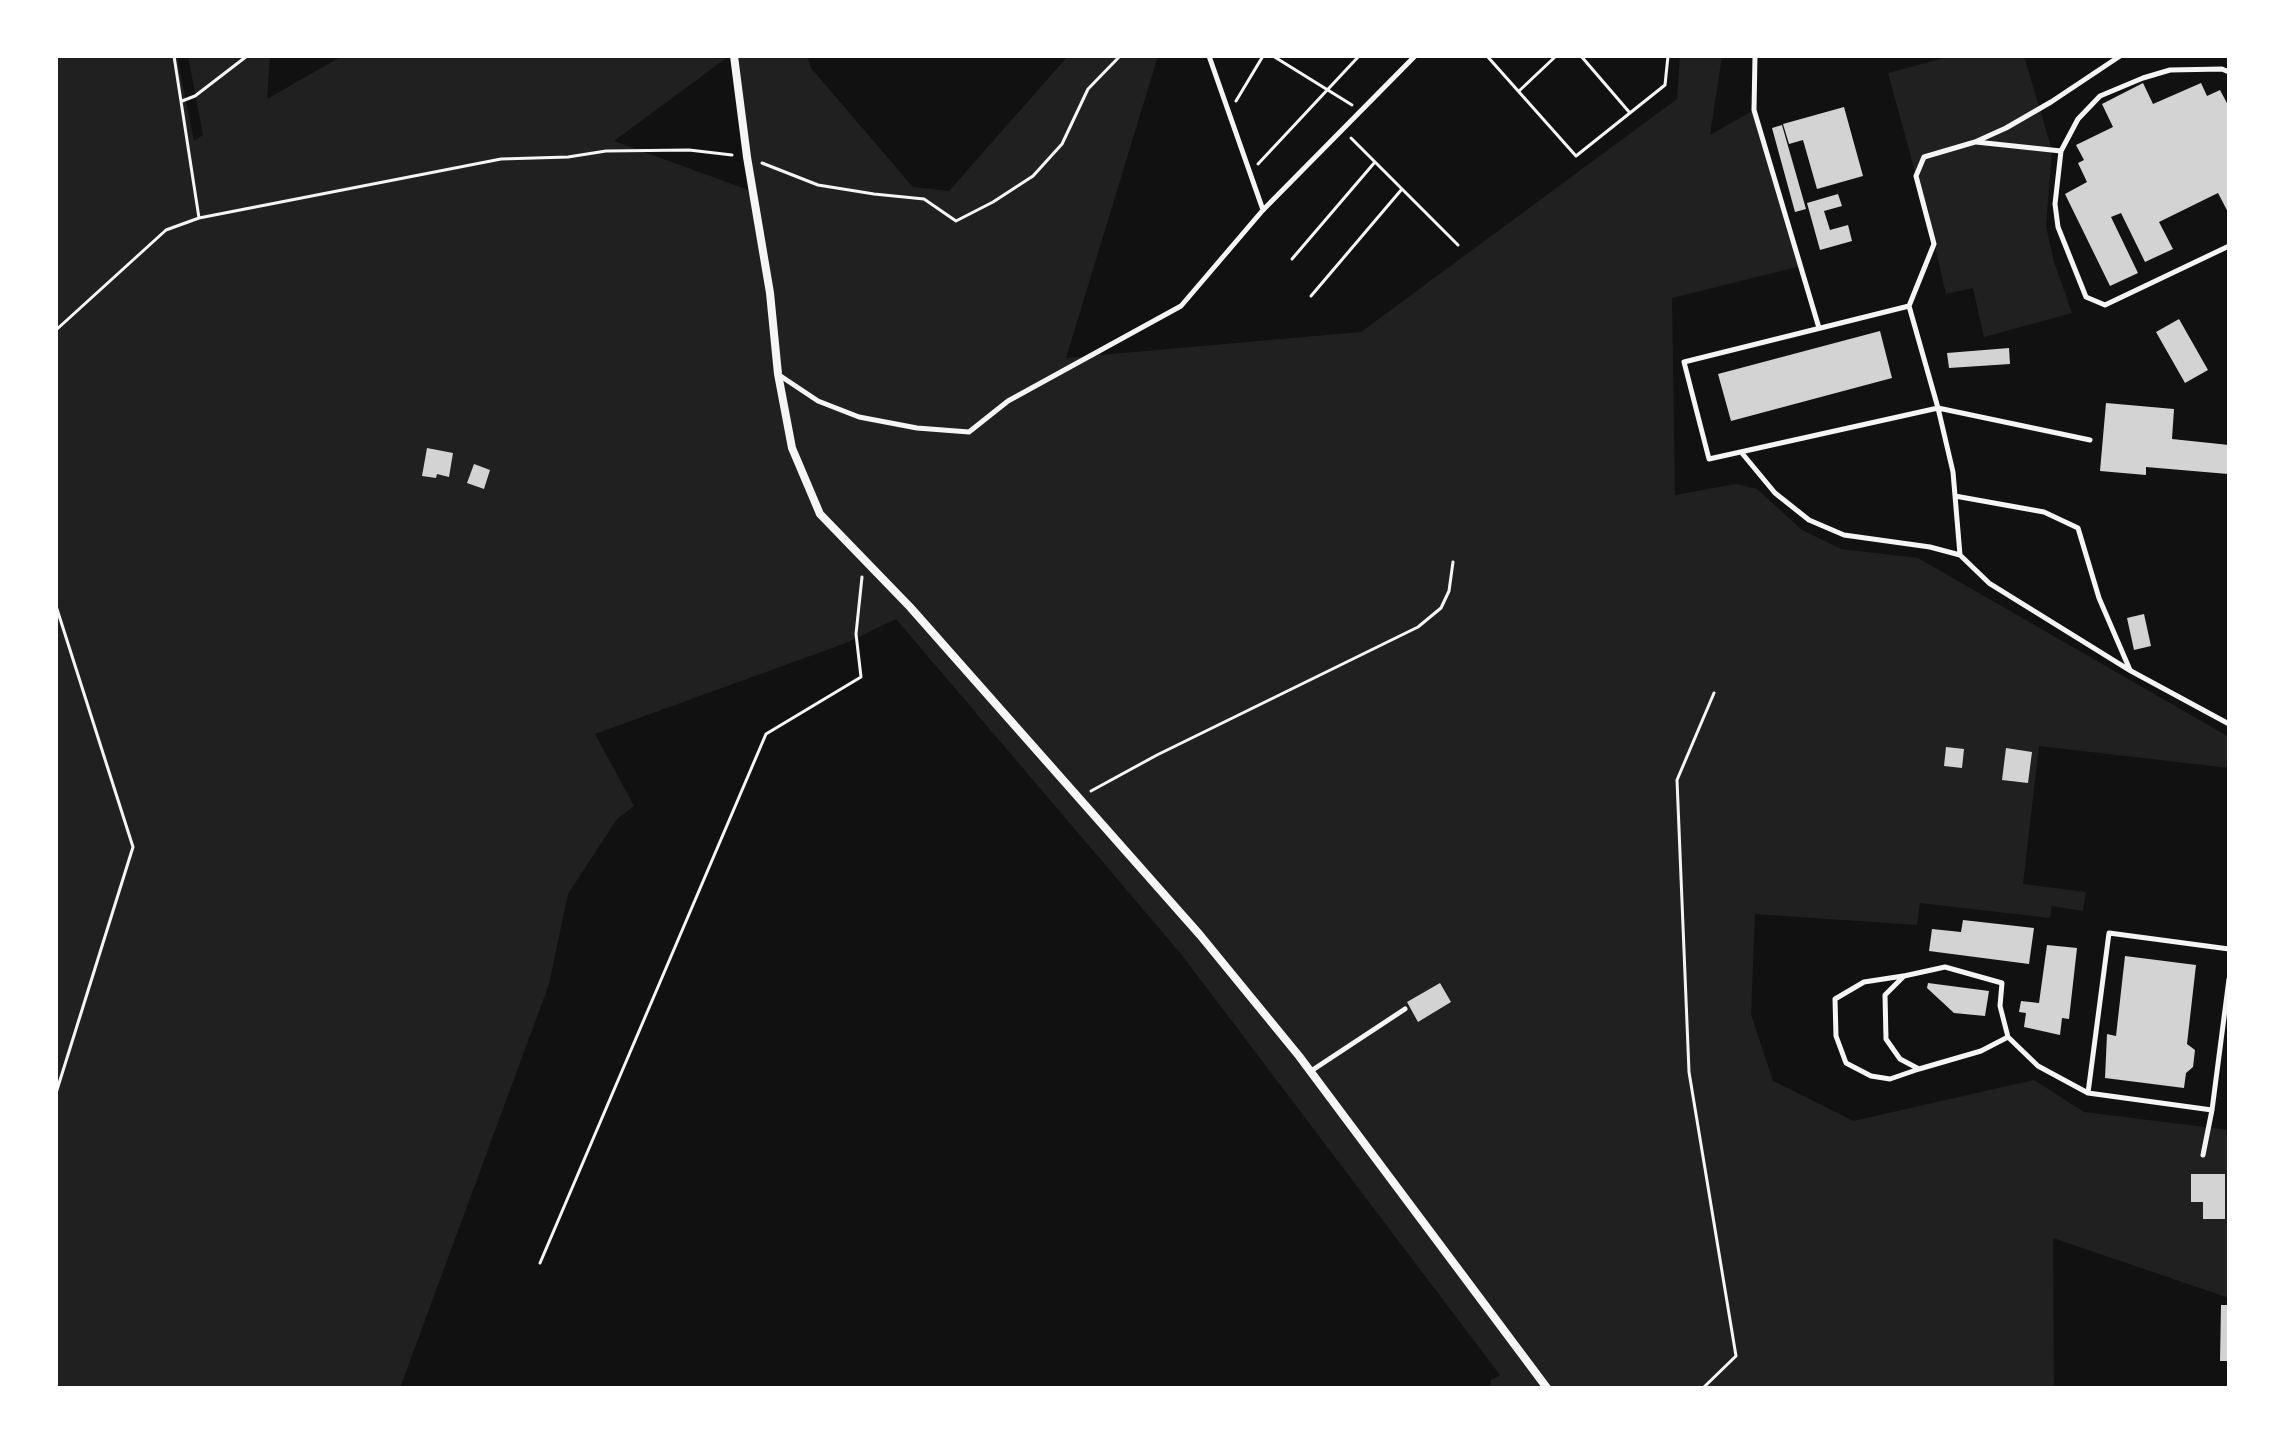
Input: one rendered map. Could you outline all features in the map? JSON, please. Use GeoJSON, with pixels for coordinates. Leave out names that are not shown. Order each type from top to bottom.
{"type":"FeatureCollection","features":[{"type":"Feature","properties":{"kind":"street"},"geometry":{"type":"LineString","coordinates":[[734,56],[770,293],[778,374],[792,448],[820,514],[864,558],[1200,935],[1311,1071],[1547,1388]]}},
{"type":"Feature","properties":{"kind":"lane"},"geometry":{"type":"LineString","coordinates":[[1209,56],[1263,210]]}},
{"type":"Feature","properties":{"kind":"lane"},"geometry":{"type":"LineString","coordinates":[[778,374],[818,401],[859,417],[917,428],[969,432],[1008,401],[1181,306],[1263,210],[1415,56]]}},
{"type":"Feature","properties":{"kind":"lane"},"geometry":{"type":"LineString","coordinates":[[1755,56],[1754,110],[1819,328]]}},
{"type":"Feature","properties":{"kind":"lane"},"geometry":{"type":"LineString","coordinates":[[1960,555],[1953,472],[1909,306],[1934,244],[1916,176],[1924,157],[1975,142],[2051,102],[2120,56]]}},
{"type":"Feature","properties":{"kind":"lane"},"geometry":{"type":"LineString","coordinates":[[2229,72],[2222,69],[2170,70],[2100,96],[2078,119],[2061,151],[2055,204],[2058,227],[2086,297],[2105,305],[2229,246]]}},
{"type":"Feature","properties":{"kind":"lane"},"geometry":{"type":"LineString","coordinates":[[1975,142],[2061,151]]}},
{"type":"Feature","properties":{"kind":"lane"},"geometry":{"type":"LineString","coordinates":[[1909,306],[1684,362],[1709,459],[1938,408],[2090,440]]}},
{"type":"Feature","properties":{"kind":"lane"},"geometry":{"type":"LineString","coordinates":[[1741,452],[1775,493],[1809,520],[1844,535],[1930,547],[1960,555],[1989,583],[2131,671],[2229,724]]}},
{"type":"Feature","properties":{"kind":"lane"},"geometry":{"type":"LineString","coordinates":[[1955,496],[2044,512],[2078,528],[2099,598],[2131,671]]}},
{"type":"Feature","properties":{"kind":"lane"},"geometry":{"type":"LineString","coordinates":[[2088,1093],[2109,933],[2229,949]]}},
{"type":"Feature","properties":{"kind":"lane"},"geometry":{"type":"LineString","coordinates":[[2008,1037],[1981,1051],[1890,1079],[1871,1076],[1846,1063],[1836,1036],[1835,999],[1864,982],[1945,967],[2002,983],[2000,1006],[2008,1037],[2038,1066],[2088,1093],[2212,1110]]}},
{"type":"Feature","properties":{"kind":"lane"},"geometry":{"type":"LineString","coordinates":[[1904,976],[1885,995],[1886,1039],[1900,1059],[1919,1069]]}},
{"type":"Feature","properties":{"kind":"lane"},"geometry":{"type":"LineString","coordinates":[[2203,1155],[2227,1014],[2229,979]]}},
{"type":"Feature","properties":{"kind":"lane"},"geometry":{"type":"LineString","coordinates":[[1311,1071],[1405,1009]]}},
{"type":"Feature","properties":{"kind":"path"},"geometry":{"type":"LineString","coordinates":[[174,56],[199,218]]}},
{"type":"Feature","properties":{"kind":"path"},"geometry":{"type":"LineString","coordinates":[[182,101],[195,96],[247,56]]}},
{"type":"Feature","properties":{"kind":"path"},"geometry":{"type":"LineString","coordinates":[[56,330],[166,230],[199,218],[501,159],[568,157],[606,151],[689,150],[747,157],[818,185],[924,199],[956,221],[1033,176],[1062,144],[1088,89],[1120,56]]}},
{"type":"Feature","properties":{"kind":"path"},"geometry":{"type":"LineString","coordinates":[[1229,112],[1263,56]]}},
{"type":"Feature","properties":{"kind":"path"},"geometry":{"type":"LineString","coordinates":[[1273,56],[1361,111]]}},
{"type":"Feature","properties":{"kind":"path"},"geometry":{"type":"LineString","coordinates":[[1487,56],[1576,156],[1665,85],[1668,56]]}},
{"type":"Feature","properties":{"kind":"path"},"geometry":{"type":"LineString","coordinates":[[1519,91],[1556,56]]}},
{"type":"Feature","properties":{"kind":"path"},"geometry":{"type":"LineString","coordinates":[[1581,56],[1630,113]]}},
{"type":"Feature","properties":{"kind":"path"},"geometry":{"type":"LineString","coordinates":[[1250,173],[1357,57]]}},
{"type":"Feature","properties":{"kind":"path"},"geometry":{"type":"LineString","coordinates":[[1342,130],[1458,245]]}},
{"type":"Feature","properties":{"kind":"path"},"geometry":{"type":"LineString","coordinates":[[1292,259],[1375,162]]}},
{"type":"Feature","properties":{"kind":"path"},"geometry":{"type":"LineString","coordinates":[[1311,296],[1402,189]]}},
{"type":"Feature","properties":{"kind":"path"},"geometry":{"type":"LineString","coordinates":[[540,1263],[766,734],[861,677],[856,634],[864,558]]}},
{"type":"Feature","properties":{"kind":"path"},"geometry":{"type":"LineString","coordinates":[[1080,798],[1157,755],[1418,627],[1441,608],[1449,591],[1453,562]]}},
{"type":"Feature","properties":{"kind":"path"},"geometry":{"type":"LineString","coordinates":[[56,606],[133,847],[56,1093]]}},
{"type":"Feature","properties":{"kind":"path"},"geometry":{"type":"LineString","coordinates":[[1703,1388],[1736,1356],[1689,1072],[1677,780],[1714,693]]}},
{"type":"Feature","properties":{"kind":"shaded area"},"geometry":{"type":"Polygon","coordinates":[[[56,56],[177,56],[194,141],[203,135],[188,56],[270,56],[267,99],[342,56],[729,56],[614,141],[754,192],[734,56],[807,56],[811,68],[913,187],[949,191],[1068,56],[1158,56],[1066,358],[1361,332],[1677,99],[1680,56],[1722,56],[1710,135],[1754,110],[1801,266],[1672,298],[1675,495],[1736,484],[1757,489],[1802,530],[1841,549],[1918,558],[2229,737],[2229,768],[2039,746],[2023,884],[2086,892],[2083,911],[2052,906],[2050,918],[1920,903],[1917,925],[1755,914],[1751,1014],[1773,1081],[1853,1121],[2034,1080],[2084,1112],[2229,1130],[2229,1298],[2053,1238],[2054,1388],[1490,1388],[1491,1380],[1500,1375],[1181,954],[896,619],[846,643],[595,734],[634,806],[617,819],[568,894],[549,984],[400,1388],[56,1388],[56,56]]]}},
{"type":"Feature","properties":{"kind":"shaded area"},"geometry":{"type":"Polygon","coordinates":[[[1952,56],[2024,56],[2052,150],[2046,226],[2054,262],[2072,313],[1984,337],[1973,288],[1946,294],[1888,73],[1952,56]]]}},
{"type":"Feature","properties":{"kind":"building"},"geometry":{"type":"Polygon","coordinates":[[[2143,83],[2153,104],[2201,83],[2207,96],[2220,90],[2229,107],[2229,214],[2218,193],[2159,222],[2173,249],[2145,262],[2121,213],[2111,217],[2138,273],[2110,286],[2065,194],[2087,182],[2078,163],[2084,160],[2076,145],[2113,127],[2102,104],[2143,83]]]}},
{"type":"Feature","properties":{"kind":"building"},"geometry":{"type":"Polygon","coordinates":[[[1844,107],[1863,176],[1817,189],[1803,140],[1789,144],[1783,124],[1844,107]]]}},
{"type":"Feature","properties":{"kind":"building"},"geometry":{"type":"Polygon","coordinates":[[[1782,125],[1806,209],[1795,212],[1772,128],[1782,125]]]}},
{"type":"Feature","properties":{"kind":"building"},"geometry":{"type":"Polygon","coordinates":[[[1838,194],[1842,206],[1824,211],[1830,230],[1848,225],[1852,241],[1820,250],[1807,203],[1838,194]]]}},
{"type":"Feature","properties":{"kind":"building"},"geometry":{"type":"Polygon","coordinates":[[[2179,319],[2208,370],[2185,383],[2156,332],[2179,319]]]}},
{"type":"Feature","properties":{"kind":"building"},"geometry":{"type":"Polygon","coordinates":[[[1880,331],[1892,378],[1731,421],[1718,374],[1880,331]]]}},
{"type":"Feature","properties":{"kind":"building"},"geometry":{"type":"Polygon","coordinates":[[[2009,348],[2010,364],[1949,368],[1947,353],[2009,348]]]}},
{"type":"Feature","properties":{"kind":"building"},"geometry":{"type":"Polygon","coordinates":[[[2106,403],[2174,409],[2172,439],[2229,445],[2228,474],[2146,467],[2146,475],[2100,471],[2106,403]]]}},
{"type":"Feature","properties":{"kind":"building"},"geometry":{"type":"Polygon","coordinates":[[[427,448],[453,453],[449,477],[437,474],[436,478],[422,476],[427,448]]]}},
{"type":"Feature","properties":{"kind":"building"},"geometry":{"type":"Polygon","coordinates":[[[474,464],[490,470],[484,489],[467,483],[474,464]]]}},
{"type":"Feature","properties":{"kind":"building"},"geometry":{"type":"Polygon","coordinates":[[[2144,614],[2151,646],[2134,650],[2127,618],[2144,614]]]}},
{"type":"Feature","properties":{"kind":"building"},"geometry":{"type":"Polygon","coordinates":[[[1946,747],[1964,749],[1962,768],[1944,766],[1946,747]]]}},
{"type":"Feature","properties":{"kind":"building"},"geometry":{"type":"Polygon","coordinates":[[[2006,748],[2032,752],[2028,783],[2002,780],[2006,748]]]}},
{"type":"Feature","properties":{"kind":"building"},"geometry":{"type":"Polygon","coordinates":[[[1963,920],[2034,928],[2029,964],[1929,951],[1932,929],[1961,932],[1963,920]]]}},
{"type":"Feature","properties":{"kind":"building"},"geometry":{"type":"Polygon","coordinates":[[[2047,945],[2077,948],[2069,1019],[2062,1018],[2060,1035],[2024,1027],[2026,1013],[2019,1012],[2021,1001],[2039,1003],[2047,945]]]}},
{"type":"Feature","properties":{"kind":"building"},"geometry":{"type":"Polygon","coordinates":[[[2125,956],[2196,965],[2187,1044],[2195,1050],[2193,1067],[2186,1073],[2184,1088],[2105,1078],[2107,1034],[2116,1036],[2125,956]]]}},
{"type":"Feature","properties":{"kind":"building"},"geometry":{"type":"Polygon","coordinates":[[[1440,983],[1451,1002],[1418,1022],[1407,1002],[1440,983]]]}},
{"type":"Feature","properties":{"kind":"building"},"geometry":{"type":"Polygon","coordinates":[[[1928,983],[1989,991],[1985,1016],[1954,1013],[1927,988],[1928,983]]]}},
{"type":"Feature","properties":{"kind":"building"},"geometry":{"type":"Polygon","coordinates":[[[2191,1174],[2225,1174],[2225,1219],[2203,1219],[2203,1202],[2191,1202],[2191,1174]]]}},
{"type":"Feature","properties":{"kind":"building"},"geometry":{"type":"Polygon","coordinates":[[[2221,1305],[2229,1305],[2229,1361],[2220,1361],[2221,1305]]]}}]}
